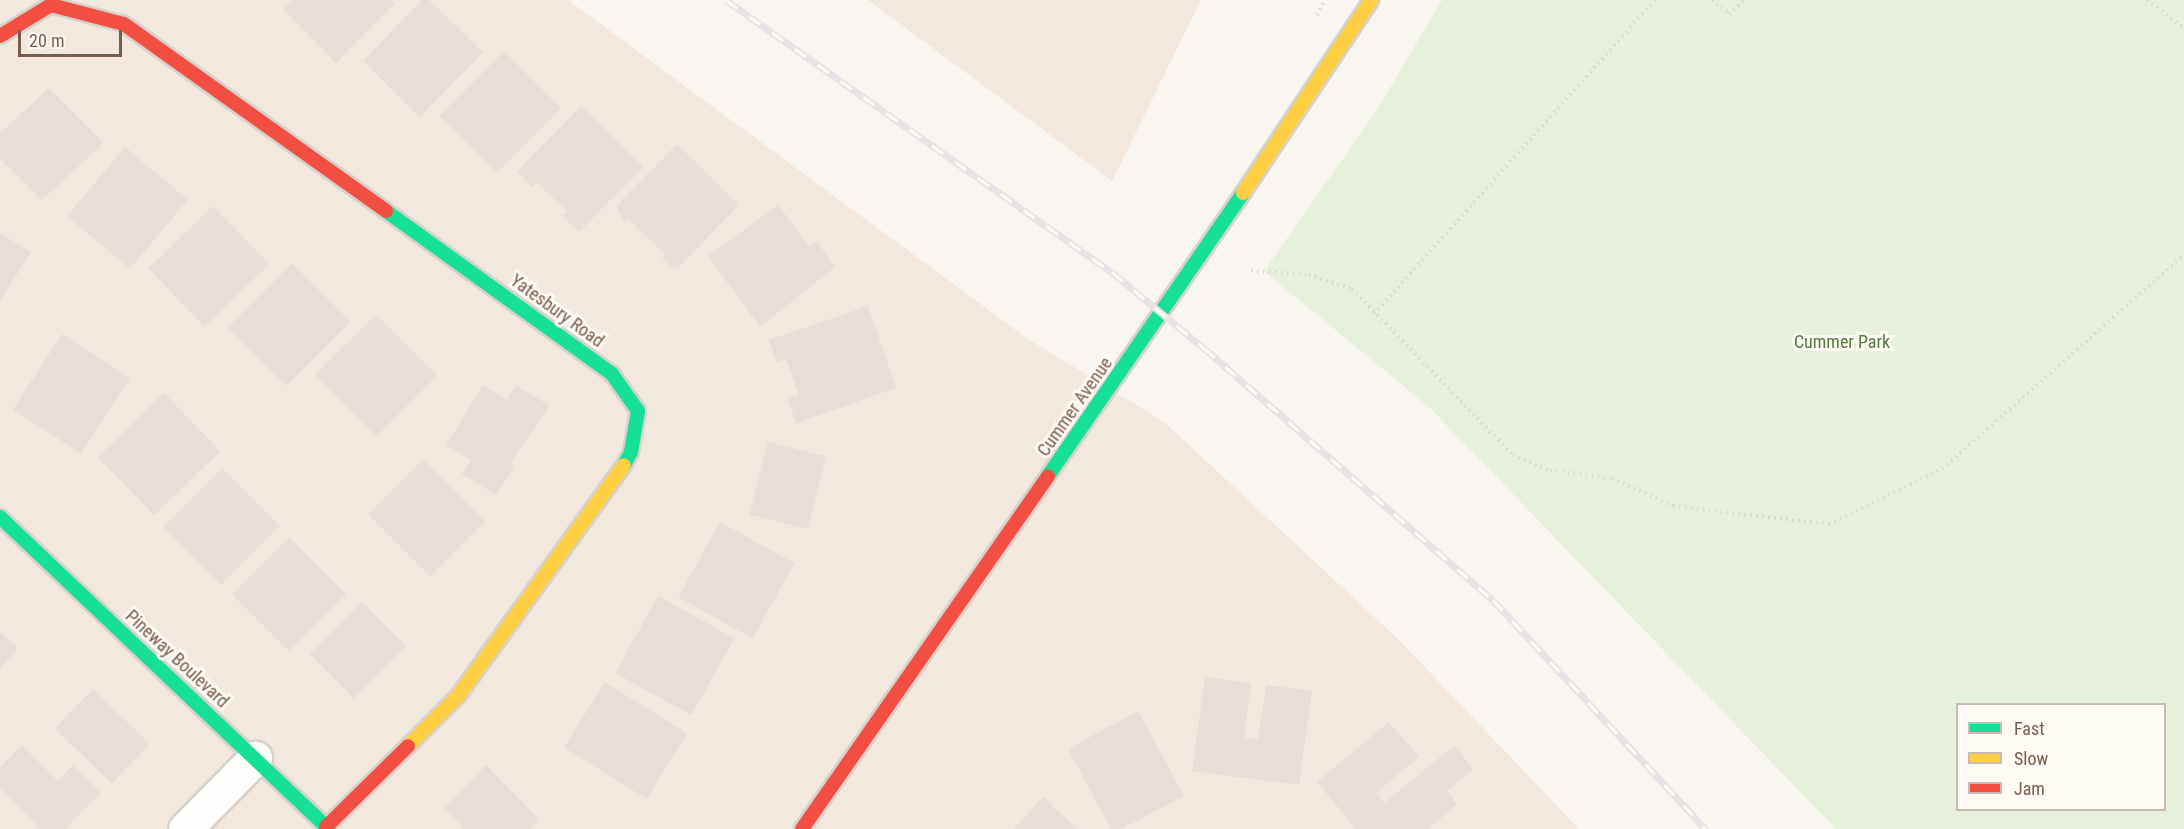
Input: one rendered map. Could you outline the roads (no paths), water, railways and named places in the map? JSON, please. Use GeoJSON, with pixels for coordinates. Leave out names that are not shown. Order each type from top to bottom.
{"type":"FeatureCollection","features":[{"type":"Feature","properties":{"kind":"street","name":"Cummer Avenue"},"geometry":{"type":"LineString","coordinates":[[802,829],[1205,250],[1371,0]]}},
{"type":"Feature","properties":{"kind":"street","name":"Yatesbury Road"},"geometry":{"type":"LineString","coordinates":[[0,36],[51,5],[124,24],[590,357],[612,374],[638,411],[631,452],[608,493],[458,696],[328,828]]}},
{"type":"Feature","properties":{"kind":"street","name":"Pineway Boulevard"},"geometry":{"type":"LineString","coordinates":[[0,517],[328,828]]}},
{"type":"Feature","properties":{"kind":"street"},"geometry":{"type":"LineString","coordinates":[[185,829],[255,758]]}},
{"type":"Feature","properties":{"kind":"railway"},"geometry":{"type":"LineString","coordinates":[[726,0],[1112,272],[1204,348],[1493,600],[1706,829]]}},
{"type":"Feature","properties":{"kind":"park label","name":"Cummer Park"},"geometry":{"type":"Point","coordinates":[1842,342]}}]}
